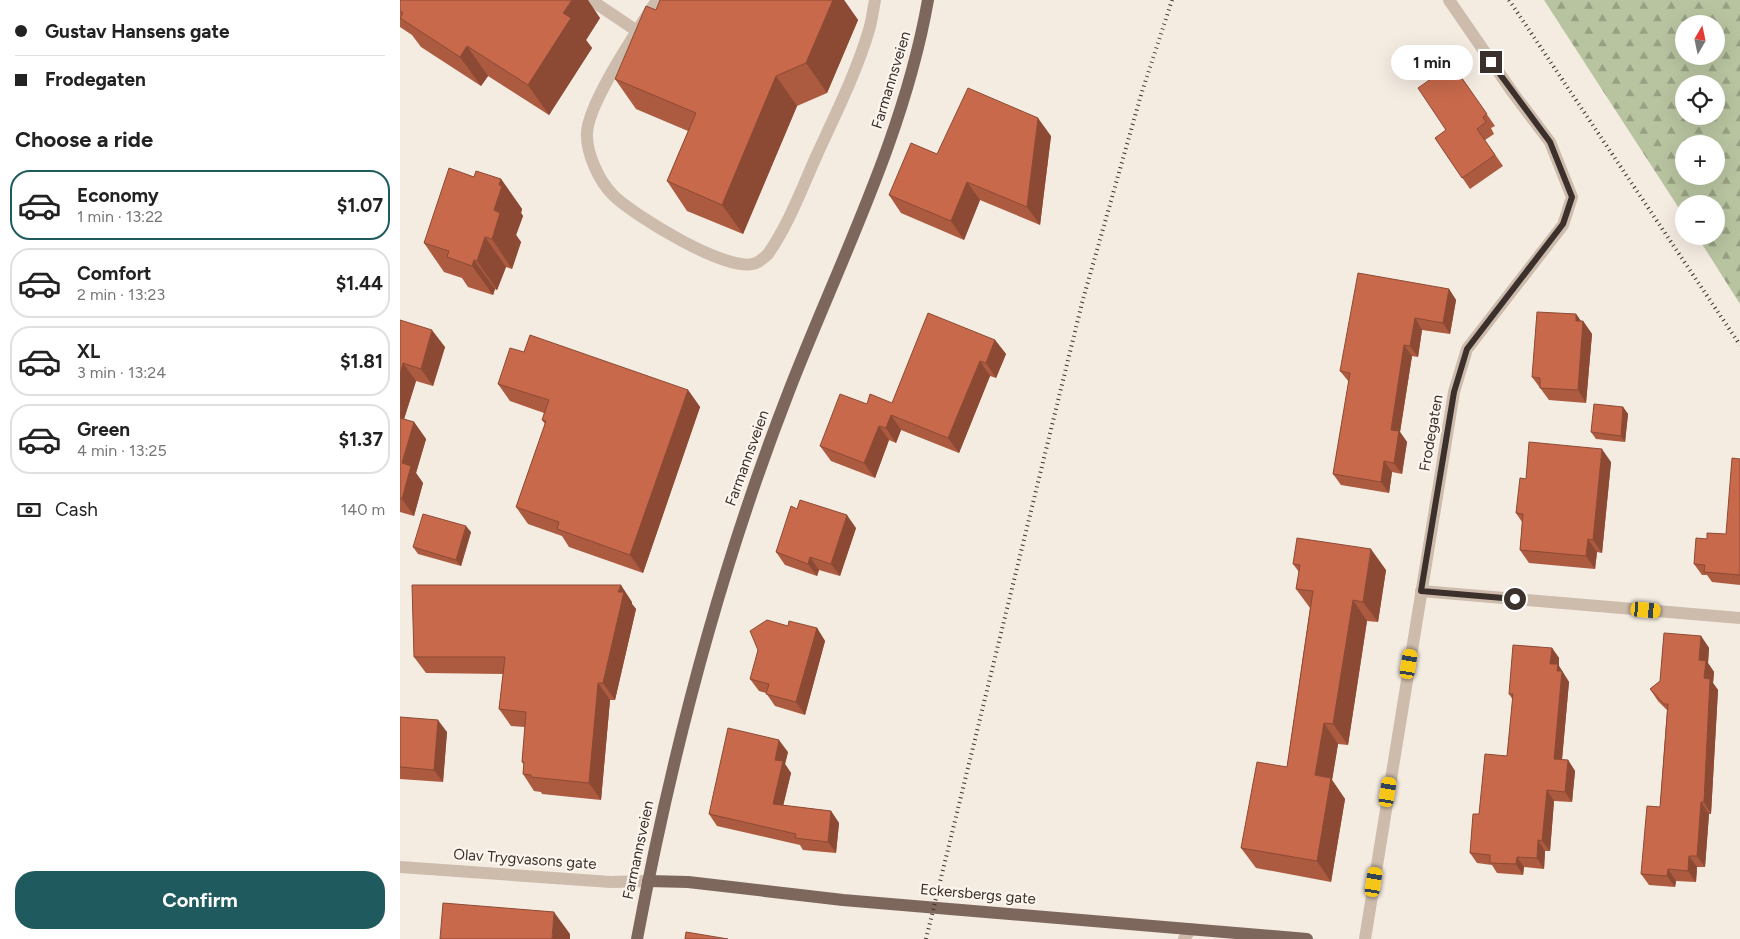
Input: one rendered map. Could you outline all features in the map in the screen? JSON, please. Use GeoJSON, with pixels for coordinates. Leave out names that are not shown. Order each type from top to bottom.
{"type":"FeatureCollection","features":[{"type":"Feature","properties":{"kind":"main road","name":"Farmannsveien"},"geometry":{"type":"LineString","coordinates":[[637,939],[648,882],[700,656],[748,500],[789,389],[903,106],[922,33],[928,0]]}},
{"type":"Feature","properties":{"kind":"main road","name":"Eckersbergs gate"},"geometry":{"type":"LineString","coordinates":[[648,882],[688,882],[843,900],[1188,934],[1307,939]]}},
{"type":"Feature","properties":{"kind":"street"},"geometry":{"type":"LineString","coordinates":[[592,0],[637,31]]}},
{"type":"Feature","properties":{"kind":"street"},"geometry":{"type":"LineString","coordinates":[[657,0],[637,31],[592,113],[587,132],[589,157],[612,194],[656,227],[696,248],[741,266],[755,264],[767,256],[784,228],[850,81],[869,30],[875,0]]}},
{"type":"Feature","properties":{"kind":"street","name":"Frodegaten"},"geometry":{"type":"LineString","coordinates":[[1365,939],[1454,392],[1467,349],[1563,224],[1572,197],[1550,142],[1513,93],[1449,0]]}},
{"type":"Feature","properties":{"kind":"street"},"geometry":{"type":"LineString","coordinates":[[1421,591],[1740,618]]}},
{"type":"Feature","properties":{"kind":"street","name":"Olav Trygvasons gate"},"geometry":{"type":"LineString","coordinates":[[400,866],[616,882],[648,882]]}},
{"type":"Feature","properties":{"kind":"green space"},"geometry":{"type":"Polygon","coordinates":[[[1544,0],[1740,0],[1740,304],[1703,245],[1725,245],[1725,195],[1675,195],[1675,202],[1544,0]]]}},
{"type":"Feature","properties":{"kind":"building"},"geometry":{"type":"Polygon","coordinates":[[[400,0],[572,0],[563,13],[571,18],[528,85],[467,46],[460,57],[400,18],[403,13],[400,11],[400,0]]]}},
{"type":"Feature","properties":{"kind":"building"},"geometry":{"type":"Polygon","coordinates":[[[660,0],[833,0],[806,63],[776,76],[722,205],[667,181],[696,113],[615,79],[646,6],[656,10],[660,0]]]}},
{"type":"Feature","properties":{"kind":"building"},"geometry":{"type":"Polygon","coordinates":[[[1452,64],[1487,114],[1483,117],[1486,122],[1477,129],[1495,155],[1462,178],[1435,138],[1446,130],[1418,88],[1452,64]]]}},
{"type":"Feature","properties":{"kind":"building"},"geometry":{"type":"Polygon","coordinates":[[[968,88],[1038,118],[1027,207],[967,182],[951,221],[889,195],[911,143],[937,154],[968,88]]]}},
{"type":"Feature","properties":{"kind":"building"},"geometry":{"type":"Polygon","coordinates":[[[449,168],[474,177],[476,171],[501,179],[499,185],[502,186],[494,210],[500,213],[492,239],[485,237],[477,261],[474,260],[472,266],[447,257],[449,251],[424,243],[449,168]]]}},
{"type":"Feature","properties":{"kind":"building"},"geometry":{"type":"Polygon","coordinates":[[[1358,273],[1449,289],[1443,323],[1415,318],[1410,346],[1404,345],[1391,430],[1399,431],[1394,463],[1384,461],[1381,482],[1333,474],[1350,373],[1340,371],[1358,273]]]}},
{"type":"Feature","properties":{"kind":"building"},"geometry":{"type":"Polygon","coordinates":[[[1537,312],[1576,314],[1576,321],[1583,321],[1578,390],[1540,388],[1540,378],[1532,377],[1537,312]]]}},
{"type":"Feature","properties":{"kind":"building"},"geometry":{"type":"Polygon","coordinates":[[[928,313],[995,340],[986,363],[980,361],[948,438],[891,415],[886,428],[879,426],[864,463],[820,446],[840,394],[867,404],[870,394],[892,403],[928,313]]]}},
{"type":"Feature","properties":{"kind":"building"},"geometry":{"type":"Polygon","coordinates":[[[400,320],[432,330],[421,369],[403,363],[400,375],[400,320]]]}},
{"type":"Feature","properties":{"kind":"building"},"geometry":{"type":"Polygon","coordinates":[[[530,335],[688,390],[630,555],[557,529],[559,522],[516,507],[546,421],[542,420],[549,400],[498,384],[510,348],[524,352],[530,335]]]}},
{"type":"Feature","properties":{"kind":"building"},"geometry":{"type":"Polygon","coordinates":[[[1594,404],[1623,407],[1621,436],[1591,432],[1594,404]]]}},
{"type":"Feature","properties":{"kind":"building"},"geometry":{"type":"Polygon","coordinates":[[[400,418],[414,422],[402,463],[411,466],[402,499],[400,498],[400,418]]]}},
{"type":"Feature","properties":{"kind":"building"},"geometry":{"type":"Polygon","coordinates":[[[1529,442],[1602,449],[1593,540],[1588,539],[1586,556],[1520,550],[1523,514],[1516,513],[1520,478],[1526,479],[1529,442]]]}},
{"type":"Feature","properties":{"kind":"building"},"geometry":{"type":"Polygon","coordinates":[[[1732,458],[1740,459],[1740,575],[1704,572],[1705,565],[1694,564],[1696,538],[1707,539],[1707,533],[1726,534],[1732,458]]]}},
{"type":"Feature","properties":{"kind":"building"},"geometry":{"type":"Polygon","coordinates":[[[800,500],[847,515],[831,564],[810,557],[808,564],[776,552],[791,506],[797,509],[800,500]]]}},
{"type":"Feature","properties":{"kind":"building"},"geometry":{"type":"Polygon","coordinates":[[[423,514],[466,526],[456,560],[413,547],[423,514]]]}},
{"type":"Feature","properties":{"kind":"building"},"geometry":{"type":"Polygon","coordinates":[[[1297,538],[1371,549],[1363,602],[1353,600],[1333,724],[1324,723],[1315,775],[1331,778],[1317,861],[1241,848],[1257,762],[1287,767],[1313,591],[1296,589],[1300,565],[1293,564],[1297,538]]]}},
{"type":"Feature","properties":{"kind":"building"},"geometry":{"type":"Polygon","coordinates":[[[412,585],[621,585],[618,592],[624,592],[603,683],[598,683],[589,783],[531,777],[531,775],[523,774],[524,762],[522,762],[526,712],[499,709],[505,657],[414,657],[412,585]]]}},
{"type":"Feature","properties":{"kind":"building"},"geometry":{"type":"Polygon","coordinates":[[[767,620],[788,626],[789,621],[817,628],[796,702],[766,694],[769,684],[750,679],[758,650],[750,631],[767,620]]]}},
{"type":"Feature","properties":{"kind":"building"},"geometry":{"type":"Polygon","coordinates":[[[1664,633],[1701,636],[1699,660],[1706,661],[1704,678],[1710,679],[1704,802],[1701,802],[1697,856],[1689,856],[1688,871],[1668,869],[1667,876],[1641,874],[1647,806],[1660,807],[1668,704],[1664,704],[1650,689],[1660,681],[1664,633]]]}},
{"type":"Feature","properties":{"kind":"building"},"geometry":{"type":"Polygon","coordinates":[[[1513,645],[1552,648],[1550,664],[1558,664],[1557,671],[1562,671],[1554,759],[1568,760],[1565,792],[1547,790],[1542,841],[1538,840],[1537,858],[1517,857],[1516,864],[1490,863],[1490,855],[1470,853],[1473,814],[1479,814],[1485,754],[1507,756],[1513,694],[1509,694],[1513,645]]]}},
{"type":"Feature","properties":{"kind":"building"},"geometry":{"type":"Polygon","coordinates":[[[400,717],[438,720],[434,770],[400,767],[400,717]]]}},
{"type":"Feature","properties":{"kind":"building"},"geometry":{"type":"Polygon","coordinates":[[[728,728],[779,740],[775,760],[783,761],[773,804],[831,811],[828,842],[795,838],[796,834],[709,814],[728,728]]]}},
{"type":"Feature","properties":{"kind":"building"},"geometry":{"type":"Polygon","coordinates":[[[443,903],[554,912],[552,939],[440,939],[443,903]]]}},
{"type":"Feature","properties":{"kind":"building"},"geometry":{"type":"Polygon","coordinates":[[[686,932],[728,939],[685,939],[686,932]]]}},
{"type":"Feature","properties":{"kind":"railway"},"geometry":{"type":"LineString","coordinates":[[926,939],[1082,303],[1141,95],[1172,0]]}},
{"type":"Feature","properties":{"kind":"railway"},"geometry":{"type":"LineString","coordinates":[[1509,0],[1740,345]]}},
{"type":"Feature","properties":{"kind":"route"},"geometry":{"type":"LineString","coordinates":[[1491,62],[1550,142],[1563,170],[1572,197],[1563,224],[1467,349],[1454,392],[1421,591],[1515,599]]}}]}
